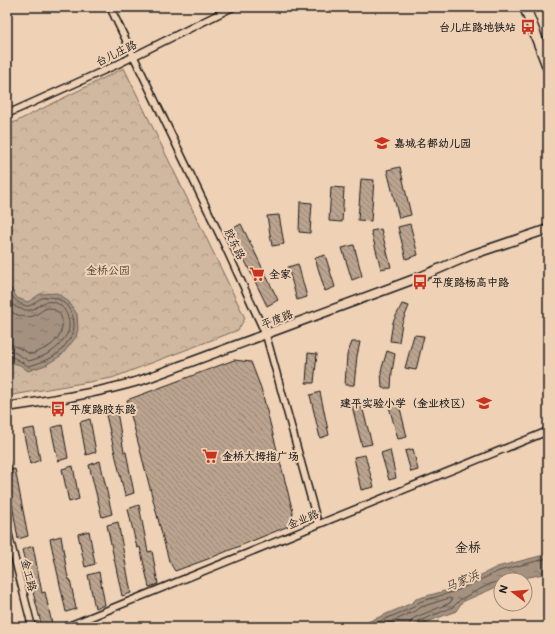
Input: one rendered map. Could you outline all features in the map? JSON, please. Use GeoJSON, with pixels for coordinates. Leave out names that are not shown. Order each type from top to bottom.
{"type":"FeatureCollection","features":[{"type":"Feature","properties":{"kind":"main road"},"geometry":{"type":"LineString","coordinates":[[525,7],[548,67]]}},
{"type":"Feature","properties":{"kind":"main road"},"geometry":{"type":"LineString","coordinates":[[538,9],[548,35]]}},
{"type":"Feature","properties":{"kind":"street","name":"胶东路"},"geometry":{"type":"LineString","coordinates":[[110,7],[228,251],[266,334],[318,524]]}},
{"type":"Feature","properties":{"kind":"street","name":"台儿庄路"},"geometry":{"type":"LineString","coordinates":[[7,114],[107,69],[233,7]]}},
{"type":"Feature","properties":{"kind":"street","name":"平度路"},"geometry":{"type":"LineString","coordinates":[[7,407],[60,399],[107,390],[128,384],[420,277],[471,255],[548,229]]}},
{"type":"Feature","properties":{"kind":"street","name":"金业路"},"geometry":{"type":"LineString","coordinates":[[66,627],[548,431]]}},
{"type":"Feature","properties":{"kind":"street","name":"金工路"},"geometry":{"type":"LineString","coordinates":[[7,528],[32,627]]}},
{"type":"Feature","properties":{"kind":"green space","name":"金桥公园"},"geometry":{"type":"Polygon","coordinates":[[[124,68],[245,318],[238,330],[112,378],[7,396],[7,126],[124,68]]]}},
{"type":"Feature","properties":{"kind":"water"},"geometry":{"type":"Polygon","coordinates":[[[7,282],[17,298],[28,302],[40,294],[57,293],[69,302],[77,314],[78,329],[76,337],[62,355],[46,365],[28,371],[20,365],[10,362],[7,354],[7,282]]]}},
{"type":"Feature","properties":{"kind":"water"},"geometry":{"type":"Polygon","coordinates":[[[548,554],[548,573],[533,576],[533,572],[493,572],[493,588],[462,602],[456,611],[414,627],[356,627],[412,603],[416,599],[455,588],[497,567],[548,554]]]}},
{"type":"Feature","properties":{"kind":"building"},"geometry":{"type":"Polygon","coordinates":[[[400,167],[411,215],[399,218],[387,170],[400,167]]]}},
{"type":"Feature","properties":{"kind":"building"},"geometry":{"type":"Polygon","coordinates":[[[361,179],[374,180],[371,221],[358,220],[361,179]]]}},
{"type":"Feature","properties":{"kind":"building"},"geometry":{"type":"Polygon","coordinates":[[[331,187],[344,188],[342,222],[329,221],[331,187]]]}},
{"type":"Feature","properties":{"kind":"building"},"geometry":{"type":"Polygon","coordinates":[[[300,202],[312,203],[310,233],[299,232],[300,202]]]}},
{"type":"Feature","properties":{"kind":"building"},"geometry":{"type":"Polygon","coordinates":[[[279,215],[284,244],[272,246],[267,216],[279,215]]]}},
{"type":"Feature","properties":{"kind":"building"},"geometry":{"type":"Polygon","coordinates":[[[241,224],[278,300],[267,306],[230,230],[241,224]]]}},
{"type":"Feature","properties":{"kind":"building"},"geometry":{"type":"Polygon","coordinates":[[[410,224],[418,255],[406,259],[398,227],[410,224]]]}},
{"type":"Feature","properties":{"kind":"building"},"geometry":{"type":"Polygon","coordinates":[[[381,229],[391,267],[381,269],[371,231],[381,229]]]}},
{"type":"Feature","properties":{"kind":"building"},"geometry":{"type":"Polygon","coordinates":[[[354,245],[362,276],[352,280],[342,248],[354,245]]]}},
{"type":"Feature","properties":{"kind":"building"},"geometry":{"type":"Polygon","coordinates":[[[325,255],[335,287],[325,291],[315,258],[325,255]]]}},
{"type":"Feature","properties":{"kind":"building"},"geometry":{"type":"Polygon","coordinates":[[[298,264],[307,297],[297,300],[288,267],[298,264]]]}},
{"type":"Feature","properties":{"kind":"building"},"geometry":{"type":"Polygon","coordinates":[[[402,304],[409,306],[402,323],[399,342],[390,341],[393,322],[402,304]]]}},
{"type":"Feature","properties":{"kind":"building"},"geometry":{"type":"Polygon","coordinates":[[[414,335],[424,336],[416,370],[405,368],[414,335]]]}},
{"type":"Feature","properties":{"kind":"building"},"geometry":{"type":"Polygon","coordinates":[[[352,342],[360,342],[354,385],[345,385],[347,355],[352,342]]]}},
{"type":"Feature","properties":{"kind":"building"},"geometry":{"type":"Polygon","coordinates":[[[387,351],[395,354],[391,388],[382,388],[381,371],[387,351]]]}},
{"type":"Feature","properties":{"kind":"building"},"geometry":{"type":"Polygon","coordinates":[[[308,353],[317,354],[314,383],[306,383],[308,353]]]}},
{"type":"Feature","properties":{"kind":"building","name":"金桥大拇指广场"},"geometry":{"type":"Polygon","coordinates":[[[234,360],[251,362],[261,388],[293,512],[291,525],[175,571],[169,561],[127,400],[234,360]]]}},
{"type":"Feature","properties":{"kind":"building"},"geometry":{"type":"Polygon","coordinates":[[[320,392],[329,435],[320,438],[310,395],[320,392]]]}},
{"type":"Feature","properties":{"kind":"building"},"geometry":{"type":"Polygon","coordinates":[[[360,399],[372,444],[362,446],[351,402],[360,399]]]}},
{"type":"Feature","properties":{"kind":"building"},"geometry":{"type":"Polygon","coordinates":[[[398,400],[407,437],[398,439],[388,403],[398,400]]]}},
{"type":"Feature","properties":{"kind":"building"},"geometry":{"type":"Polygon","coordinates":[[[117,412],[124,452],[126,452],[134,493],[125,496],[106,415],[117,412]]]}},
{"type":"Feature","properties":{"kind":"building"},"geometry":{"type":"Polygon","coordinates":[[[90,419],[96,452],[86,455],[80,422],[90,419]]]}},
{"type":"Feature","properties":{"kind":"building"},"geometry":{"type":"Polygon","coordinates":[[[62,425],[68,458],[58,461],[51,428],[62,425]]]}},
{"type":"Feature","properties":{"kind":"building"},"geometry":{"type":"Polygon","coordinates":[[[34,428],[40,460],[30,464],[23,430],[34,428]]]}},
{"type":"Feature","properties":{"kind":"building"},"geometry":{"type":"Polygon","coordinates":[[[413,449],[418,470],[411,472],[405,451],[413,449]]]}},
{"type":"Feature","properties":{"kind":"building"},"geometry":{"type":"Polygon","coordinates":[[[390,450],[396,478],[389,480],[381,453],[390,450]]]}},
{"type":"Feature","properties":{"kind":"building"},"geometry":{"type":"Polygon","coordinates":[[[365,455],[374,487],[361,490],[354,457],[365,455]]]}},
{"type":"Feature","properties":{"kind":"building"},"geometry":{"type":"Polygon","coordinates":[[[7,461],[9,461],[11,470],[15,469],[28,536],[18,539],[7,485],[7,461]]]}},
{"type":"Feature","properties":{"kind":"building"},"geometry":{"type":"Polygon","coordinates":[[[100,461],[112,514],[102,517],[89,465],[100,461]]]}},
{"type":"Feature","properties":{"kind":"building"},"geometry":{"type":"Polygon","coordinates":[[[73,466],[79,499],[69,502],[62,469],[73,466]]]}},
{"type":"Feature","properties":{"kind":"building"},"geometry":{"type":"Polygon","coordinates":[[[139,505],[148,552],[152,551],[158,584],[149,587],[140,547],[137,548],[128,509],[139,505]]]}},
{"type":"Feature","properties":{"kind":"building"},"geometry":{"type":"Polygon","coordinates":[[[118,522],[131,593],[122,596],[107,525],[118,522]]]}},
{"type":"Feature","properties":{"kind":"building"},"geometry":{"type":"Polygon","coordinates":[[[89,531],[95,564],[85,567],[78,534],[89,531]]]}},
{"type":"Feature","properties":{"kind":"building"},"geometry":{"type":"Polygon","coordinates":[[[61,536],[67,573],[69,580],[70,579],[76,609],[66,612],[50,539],[61,536]]]}},
{"type":"Feature","properties":{"kind":"building"},"geometry":{"type":"Polygon","coordinates":[[[33,546],[42,593],[45,592],[52,624],[44,627],[42,627],[22,550],[33,546]]]}},
{"type":"Feature","properties":{"kind":"building"},"geometry":{"type":"Polygon","coordinates":[[[99,572],[105,605],[95,608],[88,575],[99,572]]]}},
{"type":"Feature","properties":{"kind":"place","name":"台儿庄路地铁站"},"geometry":{"type":"Point","coordinates":[528,27]}},
{"type":"Feature","properties":{"kind":"place","name":"嘉城名都幼儿园"},"geometry":{"type":"Point","coordinates":[382,143]}},
{"type":"Feature","properties":{"kind":"place","name":"全家"},"geometry":{"type":"Point","coordinates":[257,274]}},
{"type":"Feature","properties":{"kind":"place","name":"平度路杨高中路"},"geometry":{"type":"Point","coordinates":[420,282]}},
{"type":"Feature","properties":{"kind":"place","name":"建平实验小学（金业校区）"},"geometry":{"type":"Point","coordinates":[484,403]}},
{"type":"Feature","properties":{"kind":"place","name":"平度路胶东路"},"geometry":{"type":"Point","coordinates":[58,409]}},
{"type":"Feature","properties":{"kind":"place","name":"金桥大拇指广场"},"geometry":{"type":"Point","coordinates":[210,456]}},
{"type":"Feature","properties":{"kind":"district","name":"金桥"},"geometry":{"type":"Point","coordinates":[468,547]}},
{"type":"Feature","properties":{"kind":"water label","name":"马家浜"},"geometry":{"type":"Point","coordinates":[462,581]}}]}
